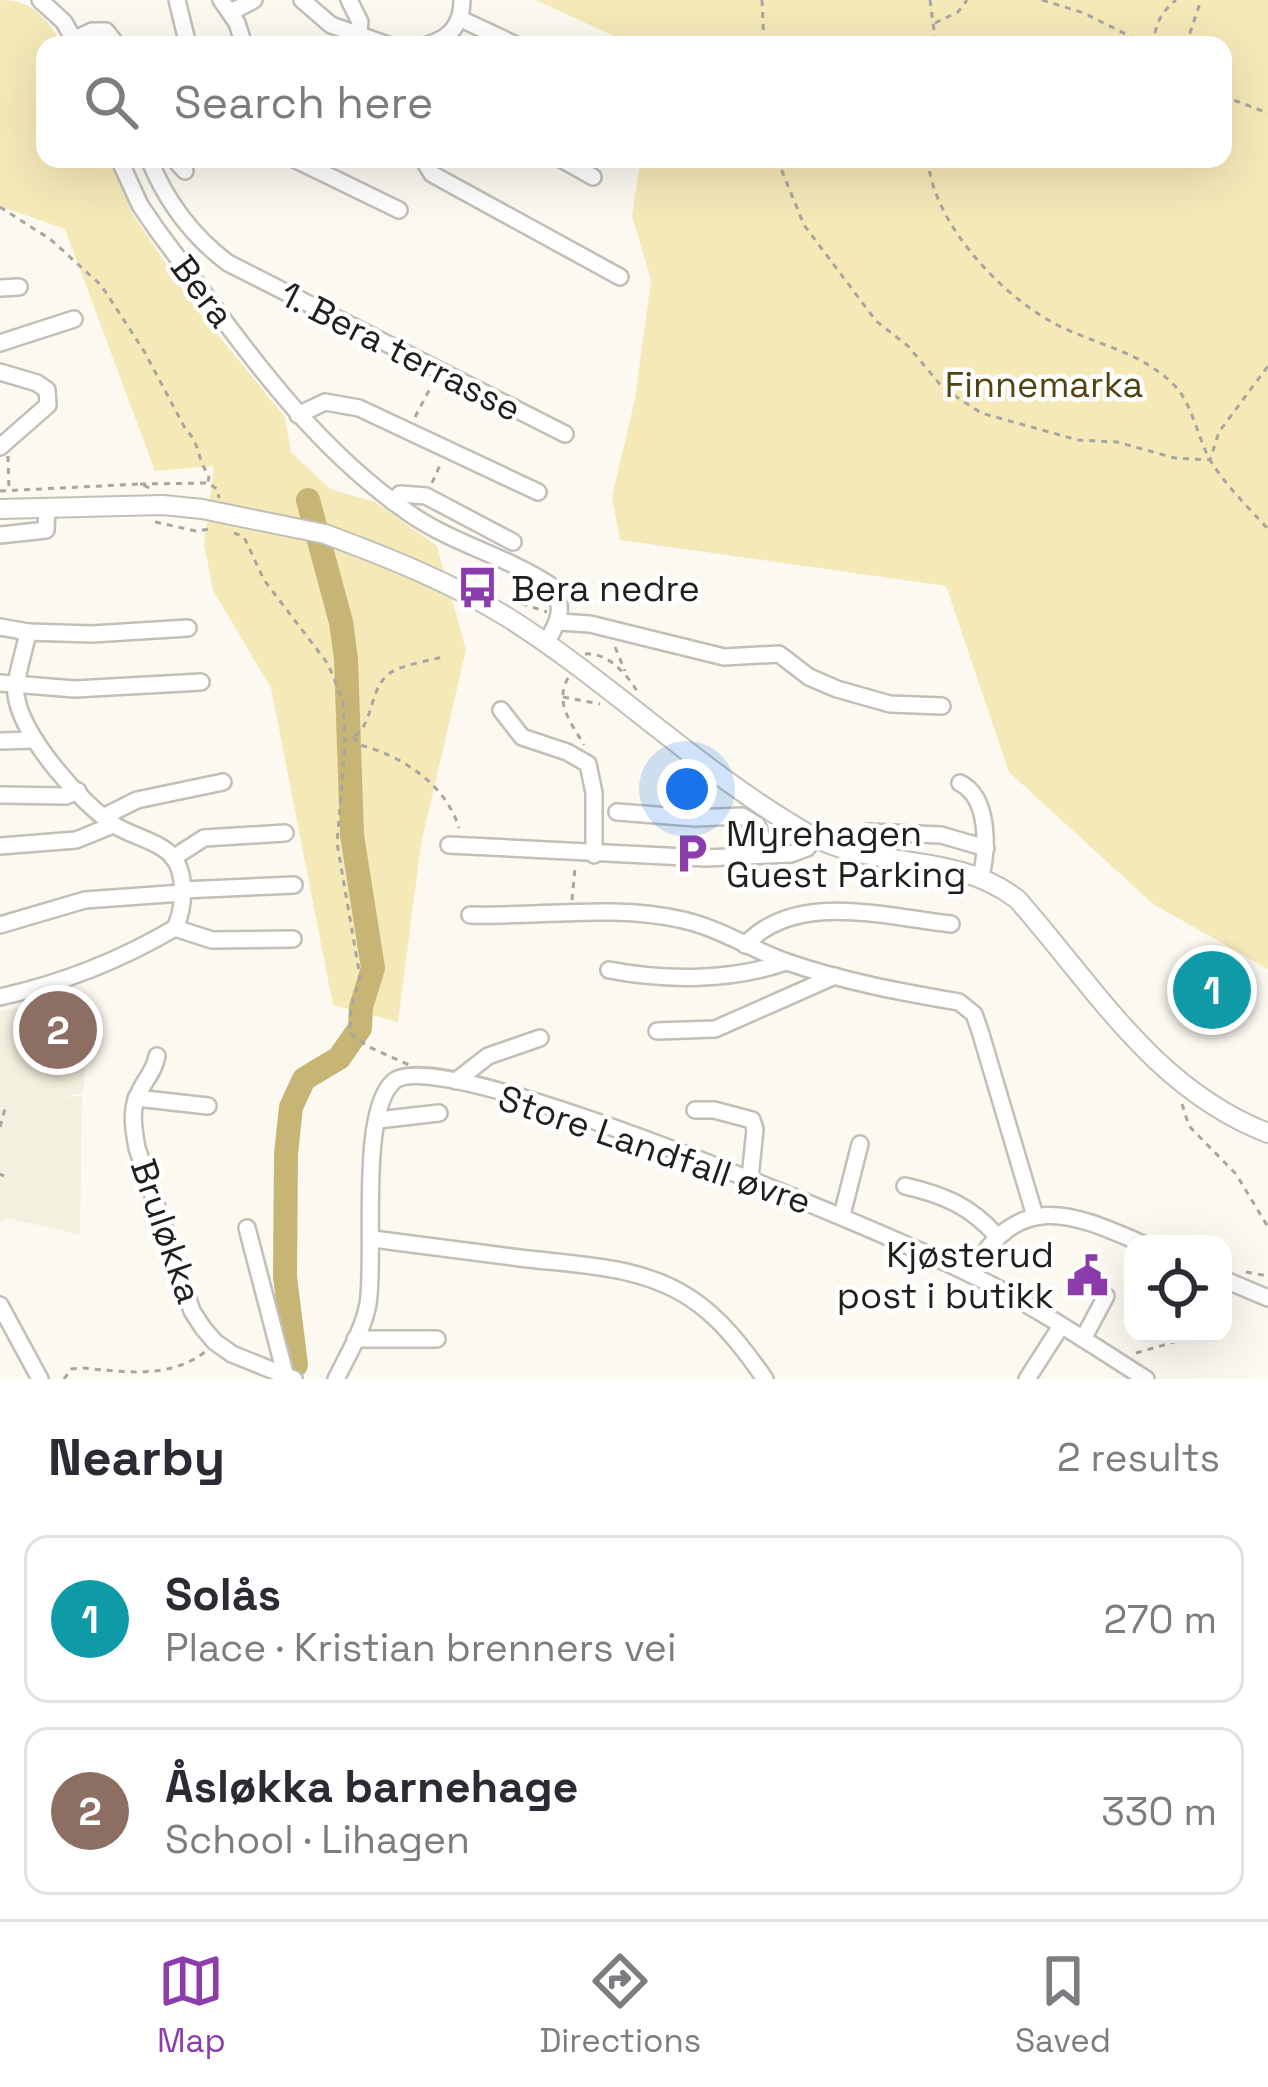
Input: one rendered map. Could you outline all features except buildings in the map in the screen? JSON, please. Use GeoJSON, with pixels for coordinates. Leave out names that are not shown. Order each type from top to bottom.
{"type":"FeatureCollection","features":[{"type":"Feature","properties":{"kind":"main road"},"geometry":{"type":"LineString","coordinates":[[0,509],[163,505],[202,509],[325,534],[465,593],[546,643],[628,708],[815,837],[981,876],[1017,899],[1133,1040],[1180,1084],[1220,1112],[1268,1133]]}},
{"type":"Feature","properties":{"kind":"street"},"geometry":{"type":"LineString","coordinates":[[40,0],[72,36]]}},
{"type":"Feature","properties":{"kind":"street"},"geometry":{"type":"LineString","coordinates":[[176,0],[186,36]]}},
{"type":"Feature","properties":{"kind":"street"},"geometry":{"type":"LineString","coordinates":[[240,36],[226,6],[254,0]]}},
{"type":"Feature","properties":{"kind":"street"},"geometry":{"type":"LineString","coordinates":[[302,0],[331,26],[356,36]]}},
{"type":"Feature","properties":{"kind":"street"},"geometry":{"type":"LineString","coordinates":[[349,0],[360,22],[358,36]]}},
{"type":"Feature","properties":{"kind":"street"},"geometry":{"type":"LineString","coordinates":[[446,36],[461,19],[462,0]]}},
{"type":"Feature","properties":{"kind":"street"},"geometry":{"type":"LineString","coordinates":[[461,19],[497,36]]}},
{"type":"Feature","properties":{"kind":"street","name":"Bera"},"geometry":{"type":"LineString","coordinates":[[123,168],[157,230],[325,445],[393,502],[453,541],[550,585],[559,599],[560,618]]}},
{"type":"Feature","properties":{"kind":"street","name":"1. Bera terrasse"},"geometry":{"type":"LineString","coordinates":[[153,168],[161,188],[206,248],[228,263],[565,434]]}},
{"type":"Feature","properties":{"kind":"street"},"geometry":{"type":"LineString","coordinates":[[313,168],[399,211]]}},
{"type":"Feature","properties":{"kind":"street"},"geometry":{"type":"LineString","coordinates":[[428,168],[620,277]]}},
{"type":"Feature","properties":{"kind":"street"},"geometry":{"type":"LineString","coordinates":[[577,168],[593,177]]}},
{"type":"Feature","properties":{"kind":"street"},"geometry":{"type":"LineString","coordinates":[[0,288],[19,287]]}},
{"type":"Feature","properties":{"kind":"street"},"geometry":{"type":"LineString","coordinates":[[0,343],[74,319]]}},
{"type":"Feature","properties":{"kind":"street"},"geometry":{"type":"LineString","coordinates":[[0,372],[37,383],[47,391],[48,405],[0,447]]}},
{"type":"Feature","properties":{"kind":"street"},"geometry":{"type":"LineString","coordinates":[[298,416],[325,403],[341,403],[538,492]]}},
{"type":"Feature","properties":{"kind":"street"},"geometry":{"type":"LineString","coordinates":[[393,502],[400,494],[426,496],[513,542]]}},
{"type":"Feature","properties":{"kind":"street"},"geometry":{"type":"LineString","coordinates":[[0,535],[46,530],[47,508]]}},
{"type":"Feature","properties":{"kind":"street"},"geometry":{"type":"LineString","coordinates":[[546,643],[560,618],[724,657],[779,654],[837,689],[890,704],[942,706]]}},
{"type":"Feature","properties":{"kind":"street"},"geometry":{"type":"LineString","coordinates":[[0,630],[92,634],[188,628]]}},
{"type":"Feature","properties":{"kind":"street"},"geometry":{"type":"LineString","coordinates":[[26,632],[8,682],[35,740],[109,820],[173,858],[182,892],[175,928]]}},
{"type":"Feature","properties":{"kind":"street"},"geometry":{"type":"LineString","coordinates":[[8,682],[75,689],[201,682]]}},
{"type":"Feature","properties":{"kind":"street"},"geometry":{"type":"LineString","coordinates":[[501,710],[522,737],[588,764],[595,807],[585,854]]}},
{"type":"Feature","properties":{"kind":"street"},"geometry":{"type":"LineString","coordinates":[[0,741],[35,740]]}},
{"type":"Feature","properties":{"kind":"street"},"geometry":{"type":"LineString","coordinates":[[0,846],[76,840],[136,800],[223,782]]}},
{"type":"Feature","properties":{"kind":"street"},"geometry":{"type":"LineString","coordinates":[[960,783],[973,791],[986,848],[981,876]]}},
{"type":"Feature","properties":{"kind":"street"},"geometry":{"type":"LineString","coordinates":[[0,795],[66,796],[78,791]]}},
{"type":"Feature","properties":{"kind":"street"},"geometry":{"type":"LineString","coordinates":[[617,812],[742,816],[757,825],[770,854]]}},
{"type":"Feature","properties":{"kind":"street"},"geometry":{"type":"LineString","coordinates":[[868,832],[941,835],[986,848]]}},
{"type":"Feature","properties":{"kind":"street"},"geometry":{"type":"LineString","coordinates":[[173,858],[204,838],[286,833]]}},
{"type":"Feature","properties":{"kind":"street"},"geometry":{"type":"LineString","coordinates":[[456,845],[705,858],[791,854],[807,848],[815,837]]}},
{"type":"Feature","properties":{"kind":"street"},"geometry":{"type":"LineString","coordinates":[[0,925],[85,900],[294,885]]}},
{"type":"Feature","properties":{"kind":"street"},"geometry":{"type":"LineString","coordinates":[[745,945],[778,920],[805,913],[827,911],[951,924]]}},
{"type":"Feature","properties":{"kind":"street"},"geometry":{"type":"LineString","coordinates":[[470,915],[609,912],[682,920],[786,962],[958,1002],[974,1014],[1035,1216]]}},
{"type":"Feature","properties":{"kind":"street"},"geometry":{"type":"LineString","coordinates":[[0,997],[54,986],[175,928],[212,940],[293,939]]}},
{"type":"Feature","properties":{"kind":"street"},"geometry":{"type":"LineString","coordinates":[[609,970],[695,977],[754,972],[786,962]]}},
{"type":"Feature","properties":{"kind":"street"},"geometry":{"type":"LineString","coordinates":[[657,1031],[715,1029],[835,976]]}},
{"type":"Feature","properties":{"kind":"street"},"geometry":{"type":"LineString","coordinates":[[456,1081],[488,1056],[540,1038]]}},
{"type":"Feature","properties":{"kind":"street"},"geometry":{"type":"LineString","coordinates":[[136,1098],[157,1056]]}},
{"type":"Feature","properties":{"kind":"street"},"geometry":{"type":"LineString","coordinates":[[336,1379],[367,1309],[374,1239],[368,1186],[378,1120],[387,1088],[411,1073]]}},
{"type":"Feature","properties":{"kind":"street","name":"Store Landfall øvre"},"geometry":{"type":"LineString","coordinates":[[411,1073],[456,1081],[583,1118],[842,1215],[970,1274],[1146,1379]]}},
{"type":"Feature","properties":{"kind":"street","name":"Bruløkka"},"geometry":{"type":"LineString","coordinates":[[208,1106],[136,1098],[133,1124],[142,1166],[192,1311],[215,1342],[290,1378]]}},
{"type":"Feature","properties":{"kind":"street"},"geometry":{"type":"LineString","coordinates":[[695,1110],[726,1112],[754,1124],[750,1178]]}},
{"type":"Feature","properties":{"kind":"street"},"geometry":{"type":"LineString","coordinates":[[378,1120],[439,1113]]}},
{"type":"Feature","properties":{"kind":"street"},"geometry":{"type":"LineString","coordinates":[[842,1215],[860,1144]]}},
{"type":"Feature","properties":{"kind":"street"},"geometry":{"type":"LineString","coordinates":[[905,1186],[955,1200],[996,1235]]}},
{"type":"Feature","properties":{"kind":"street"},"geometry":{"type":"LineString","coordinates":[[970,1274],[996,1235],[1035,1216],[1076,1216],[1124,1236]]}},
{"type":"Feature","properties":{"kind":"street"},"geometry":{"type":"LineString","coordinates":[[248,1228],[290,1378]]}},
{"type":"Feature","properties":{"kind":"street"},"geometry":{"type":"LineString","coordinates":[[374,1239],[594,1266],[659,1282],[691,1298],[742,1346],[765,1379]]}},
{"type":"Feature","properties":{"kind":"street"},"geometry":{"type":"LineString","coordinates":[[1232,1283],[1268,1298]]}},
{"type":"Feature","properties":{"kind":"street"},"geometry":{"type":"LineString","coordinates":[[1083,1339],[1106,1296]]}},
{"type":"Feature","properties":{"kind":"street"},"geometry":{"type":"LineString","coordinates":[[0,1305],[40,1379]]}},
{"type":"Feature","properties":{"kind":"street"},"geometry":{"type":"LineString","coordinates":[[1027,1379],[1060,1326]]}},
{"type":"Feature","properties":{"kind":"street"},"geometry":{"type":"LineString","coordinates":[[355,1340],[437,1339]]}},
{"type":"Feature","properties":{"kind":"path"},"geometry":{"type":"LineString","coordinates":[[762,0],[764,36]]}},
{"type":"Feature","properties":{"kind":"path"},"geometry":{"type":"LineString","coordinates":[[930,0],[935,36]]}},
{"type":"Feature","properties":{"kind":"path"},"geometry":{"type":"LineString","coordinates":[[933,24],[958,12],[967,0]]}},
{"type":"Feature","properties":{"kind":"path"},"geometry":{"type":"LineString","coordinates":[[1042,0],[1084,13],[1131,36]]}},
{"type":"Feature","properties":{"kind":"path"},"geometry":{"type":"LineString","coordinates":[[1152,36],[1160,17],[1176,0]]}},
{"type":"Feature","properties":{"kind":"path"},"geometry":{"type":"LineString","coordinates":[[1189,36],[1201,0]]}},
{"type":"Feature","properties":{"kind":"path"},"geometry":{"type":"LineString","coordinates":[[1232,99],[1268,113]]}},
{"type":"Feature","properties":{"kind":"path"},"geometry":{"type":"LineString","coordinates":[[781,168],[804,225],[876,321],[908,346],[943,388],[981,413],[1078,440],[1117,442],[1175,458],[1210,460]]}},
{"type":"Feature","properties":{"kind":"path"},"geometry":{"type":"LineString","coordinates":[[928,168],[949,224],[1015,298],[1065,329],[1136,355],[1177,387],[1210,460],[1268,529]]}},
{"type":"Feature","properties":{"kind":"path"},"geometry":{"type":"LineString","coordinates":[[0,207],[50,239],[100,285],[144,351],[185,430],[193,436],[208,483]]}},
{"type":"Feature","properties":{"kind":"path"},"geometry":{"type":"LineString","coordinates":[[1210,460],[1219,432],[1268,366]]}},
{"type":"Feature","properties":{"kind":"path"},"geometry":{"type":"LineString","coordinates":[[418,411],[440,370]]}},
{"type":"Feature","properties":{"kind":"path"},"geometry":{"type":"LineString","coordinates":[[426,496],[448,450]]}},
{"type":"Feature","properties":{"kind":"path"},"geometry":{"type":"LineString","coordinates":[[9,475],[10,490]]}},
{"type":"Feature","properties":{"kind":"path"},"geometry":{"type":"LineString","coordinates":[[0,491],[140,484],[166,494]]}},
{"type":"Feature","properties":{"kind":"path"},"geometry":{"type":"LineString","coordinates":[[229,531],[244,537],[264,580],[328,664],[343,701],[349,737],[337,843],[360,977],[350,1033],[391,1059],[409,1064],[411,1073]]}},
{"type":"Feature","properties":{"kind":"path"},"geometry":{"type":"LineString","coordinates":[[508,599],[560,618]]}},
{"type":"Feature","properties":{"kind":"path"},"geometry":{"type":"LineString","coordinates":[[349,737],[368,725],[375,693],[388,675],[442,657]]}},
{"type":"Feature","properties":{"kind":"path"},"geometry":{"type":"LineString","coordinates":[[569,676],[561,697],[586,748],[588,764]]}},
{"type":"Feature","properties":{"kind":"path"},"geometry":{"type":"LineString","coordinates":[[561,697],[604,705]]}},
{"type":"Feature","properties":{"kind":"path"},"geometry":{"type":"LineString","coordinates":[[349,737],[428,778],[452,807],[456,845]]}},
{"type":"Feature","properties":{"kind":"path"},"geometry":{"type":"LineString","coordinates":[[571,914],[585,854]]}},
{"type":"Feature","properties":{"kind":"path"},"geometry":{"type":"LineString","coordinates":[[1180,1084],[1183,1116],[1189,1126],[1236,1174],[1268,1227]]}},
{"type":"Feature","properties":{"kind":"path"},"geometry":{"type":"LineString","coordinates":[[0,1127],[7,1105]]}},
{"type":"Feature","properties":{"kind":"path"},"geometry":{"type":"LineString","coordinates":[[64,1379],[71,1370],[82,1368],[164,1372],[195,1360],[215,1342]]}},
{"type":"Feature","properties":{"kind":"path"},"geometry":{"type":"LineString","coordinates":[[1127,1351],[1134,1354],[1171,1343]]}},
{"type":"Feature","properties":{"kind":"shaded area"},"geometry":{"type":"Polygon","coordinates":[[[81,1006],[89,1022],[83,1093],[62,1097],[82,1096],[80,1235],[8,1218],[0,1223],[0,1011],[81,1006]]]}},
{"type":"Feature","properties":{"kind":"green space"},"geometry":{"type":"Polygon","coordinates":[[[0,0],[22,3],[38,12],[56,36],[36,36],[36,168],[113,168],[132,213],[196,308],[285,417],[291,452],[330,489],[375,502],[437,546],[466,650],[421,844],[398,1022],[333,1005],[271,688],[213,590],[204,544],[214,466],[155,471],[65,229],[0,206],[0,0]]]}},
{"type":"Feature","properties":{"kind":"green space","name":"Finnemarka"},"geometry":{"type":"Polygon","coordinates":[[[536,0],[1268,0],[1268,969],[1153,904],[1009,772],[946,586],[620,540],[612,497],[635,399],[651,280],[632,216],[640,168],[1232,168],[1232,36],[614,36],[536,0]]]}},
{"type":"Feature","properties":{"kind":"waterway"},"geometry":{"type":"LineString","coordinates":[[296,1365],[285,1277],[291,1107],[304,1079],[339,1058],[360,1028],[373,968],[352,835],[341,622],[308,500]]}},
{"type":"Feature","properties":{"kind":"place","name":"Bera nedre"},"geometry":{"type":"Point","coordinates":[477,588]}},
{"type":"Feature","properties":{"kind":"place","name":"Myrehagen Guest Parking"},"geometry":{"type":"Point","coordinates":[692,854]}},
{"type":"Feature","properties":{"kind":"place","name":"Solås"},"geometry":{"type":"Point","coordinates":[1212,990]}},
{"type":"Feature","properties":{"kind":"place","name":"Åsløkka barnehage"},"geometry":{"type":"Point","coordinates":[58,1030]}},
{"type":"Feature","properties":{"kind":"place","name":"Kjøsterud post i butikk"},"geometry":{"type":"Point","coordinates":[1088,1275]}}]}
